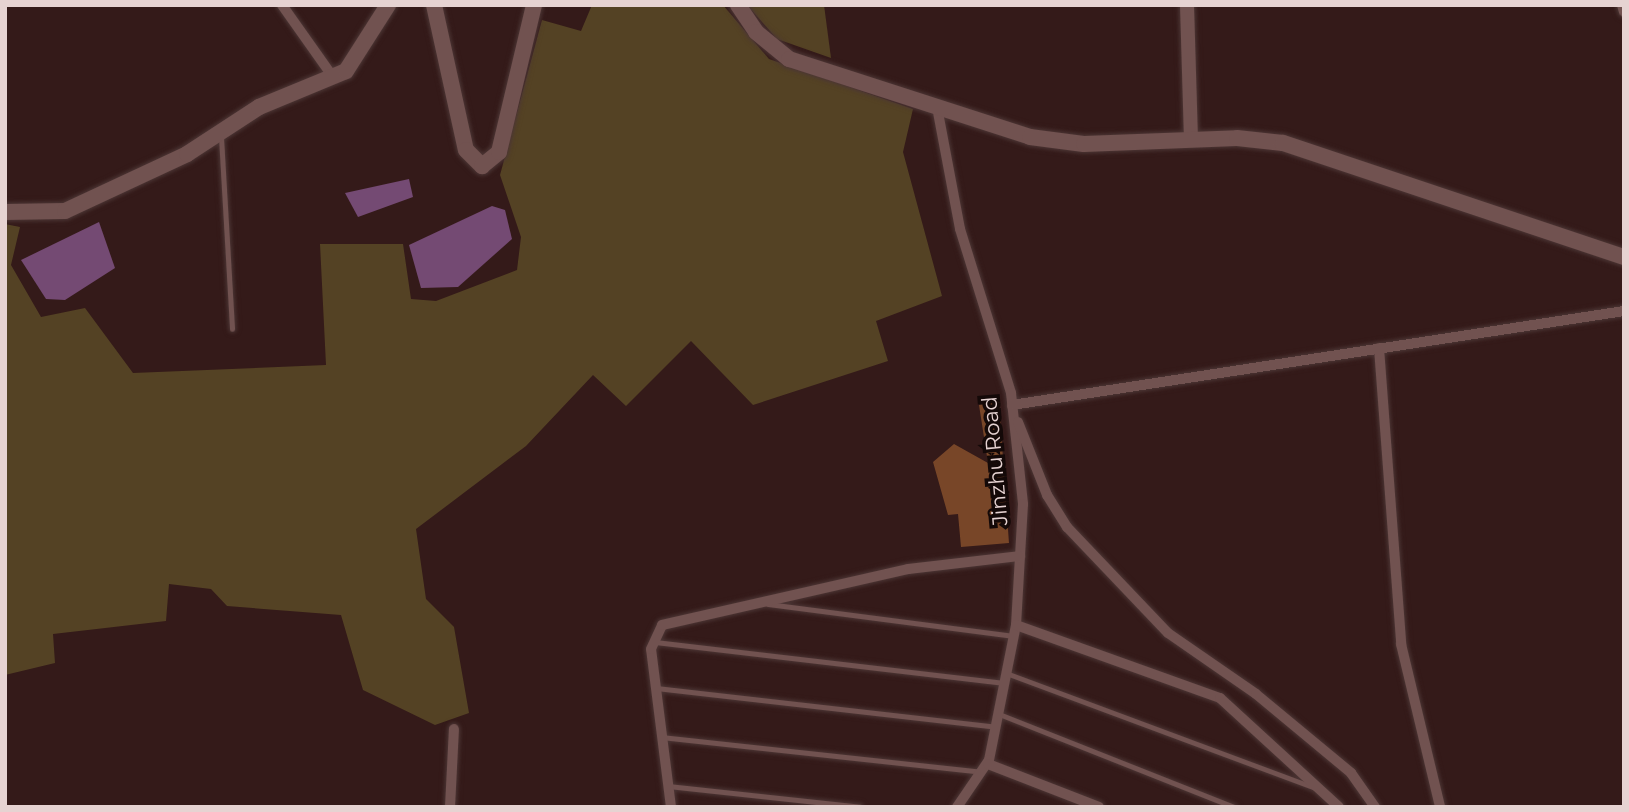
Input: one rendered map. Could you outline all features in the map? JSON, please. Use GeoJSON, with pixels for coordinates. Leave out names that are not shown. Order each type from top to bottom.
{"type":"FeatureCollection","features":[{"type":"Feature","properties":{"kind":"main road"},"geometry":{"type":"LineString","coordinates":[[5,212],[65,211],[221,132],[259,107],[333,77],[359,57],[388,5]]}},
{"type":"Feature","properties":{"kind":"main road"},"geometry":{"type":"LineString","coordinates":[[433,5],[466,150],[482,166],[499,152],[534,5]]}},
{"type":"Feature","properties":{"kind":"main road"},"geometry":{"type":"LineString","coordinates":[[738,5],[756,32],[789,59],[937,107],[1058,142],[1191,140],[1283,143],[1624,257]]}},
{"type":"Feature","properties":{"kind":"street"},"geometry":{"type":"LineString","coordinates":[[282,5],[333,77]]}},
{"type":"Feature","properties":{"kind":"street"},"geometry":{"type":"LineString","coordinates":[[1187,5],[1191,140]]}},
{"type":"Feature","properties":{"kind":"street"},"geometry":{"type":"LineString","coordinates":[[1622,5],[1624,12]]}},
{"type":"Feature","properties":{"kind":"street","name":"Jinzhu Road"},"geometry":{"type":"LineString","coordinates":[[937,107],[960,229],[1013,409],[1023,504],[1015,631],[996,727],[986,768],[957,807]]}},
{"type":"Feature","properties":{"kind":"street"},"geometry":{"type":"LineString","coordinates":[[1375,807],[1351,773],[1256,694],[1168,633],[1067,527],[1046,495],[1013,409],[1380,348],[1624,311]]}},
{"type":"Feature","properties":{"kind":"street"},"geometry":{"type":"LineString","coordinates":[[1380,348],[1401,644],[1440,807]]}},
{"type":"Feature","properties":{"kind":"street"},"geometry":{"type":"LineString","coordinates":[[671,807],[652,642],[662,625],[909,569],[1020,556]]}},
{"type":"Feature","properties":{"kind":"street"},"geometry":{"type":"LineString","coordinates":[[1015,631],[1220,698],[1339,807]]}},
{"type":"Feature","properties":{"kind":"street"},"geometry":{"type":"LineString","coordinates":[[450,807],[454,729]]}},
{"type":"Feature","properties":{"kind":"street"},"geometry":{"type":"LineString","coordinates":[[986,768],[1099,807]]}},
{"type":"Feature","properties":{"kind":"lane"},"geometry":{"type":"LineString","coordinates":[[221,132],[232,329]]}},
{"type":"Feature","properties":{"kind":"lane"},"geometry":{"type":"LineString","coordinates":[[761,603],[1015,631]]}},
{"type":"Feature","properties":{"kind":"lane"},"geometry":{"type":"LineString","coordinates":[[652,642],[1005,678],[1319,788]]}},
{"type":"Feature","properties":{"kind":"lane"},"geometry":{"type":"LineString","coordinates":[[656,688],[996,727]]}},
{"type":"Feature","properties":{"kind":"lane"},"geometry":{"type":"LineString","coordinates":[[998,714],[1234,807]]}},
{"type":"Feature","properties":{"kind":"lane"},"geometry":{"type":"LineString","coordinates":[[661,737],[986,768]]}},
{"type":"Feature","properties":{"kind":"lane"},"geometry":{"type":"LineString","coordinates":[[668,786],[860,807]]}},
{"type":"Feature","properties":{"kind":"shaded area"},"geometry":{"type":"Polygon","coordinates":[[[592,5],[723,5],[769,59],[913,109],[903,152],[942,296],[876,321],[888,361],[753,405],[691,341],[626,406],[593,375],[526,446],[416,529],[426,599],[454,627],[469,713],[435,725],[363,690],[341,615],[227,606],[211,589],[169,584],[166,621],[53,634],[55,663],[5,675],[5,224],[20,227],[11,265],[41,317],[85,308],[133,373],[326,365],[320,244],[403,244],[411,299],[436,301],[517,270],[521,237],[500,175],[542,20],[581,31],[592,5]]]}},
{"type":"Feature","properties":{"kind":"shaded area"},"geometry":{"type":"Polygon","coordinates":[[[747,5],[824,5],[831,58],[777,39],[747,5]]]}},
{"type":"Feature","properties":{"kind":"shaded area"},"geometry":{"type":"Polygon","coordinates":[[[409,179],[413,197],[358,217],[345,193],[409,179]]]}},
{"type":"Feature","properties":{"kind":"shaded area"},"geometry":{"type":"Polygon","coordinates":[[[492,206],[505,210],[512,239],[458,287],[421,288],[409,245],[492,206]]]}},
{"type":"Feature","properties":{"kind":"shaded area"},"geometry":{"type":"Polygon","coordinates":[[[99,222],[115,268],[65,300],[46,299],[21,260],[99,222]]]}},
{"type":"Feature","properties":{"kind":"building"},"geometry":{"type":"Polygon","coordinates":[[[999,402],[1009,543],[961,547],[958,514],[948,515],[933,462],[954,444],[988,463],[979,405],[999,402]]]}}]}
